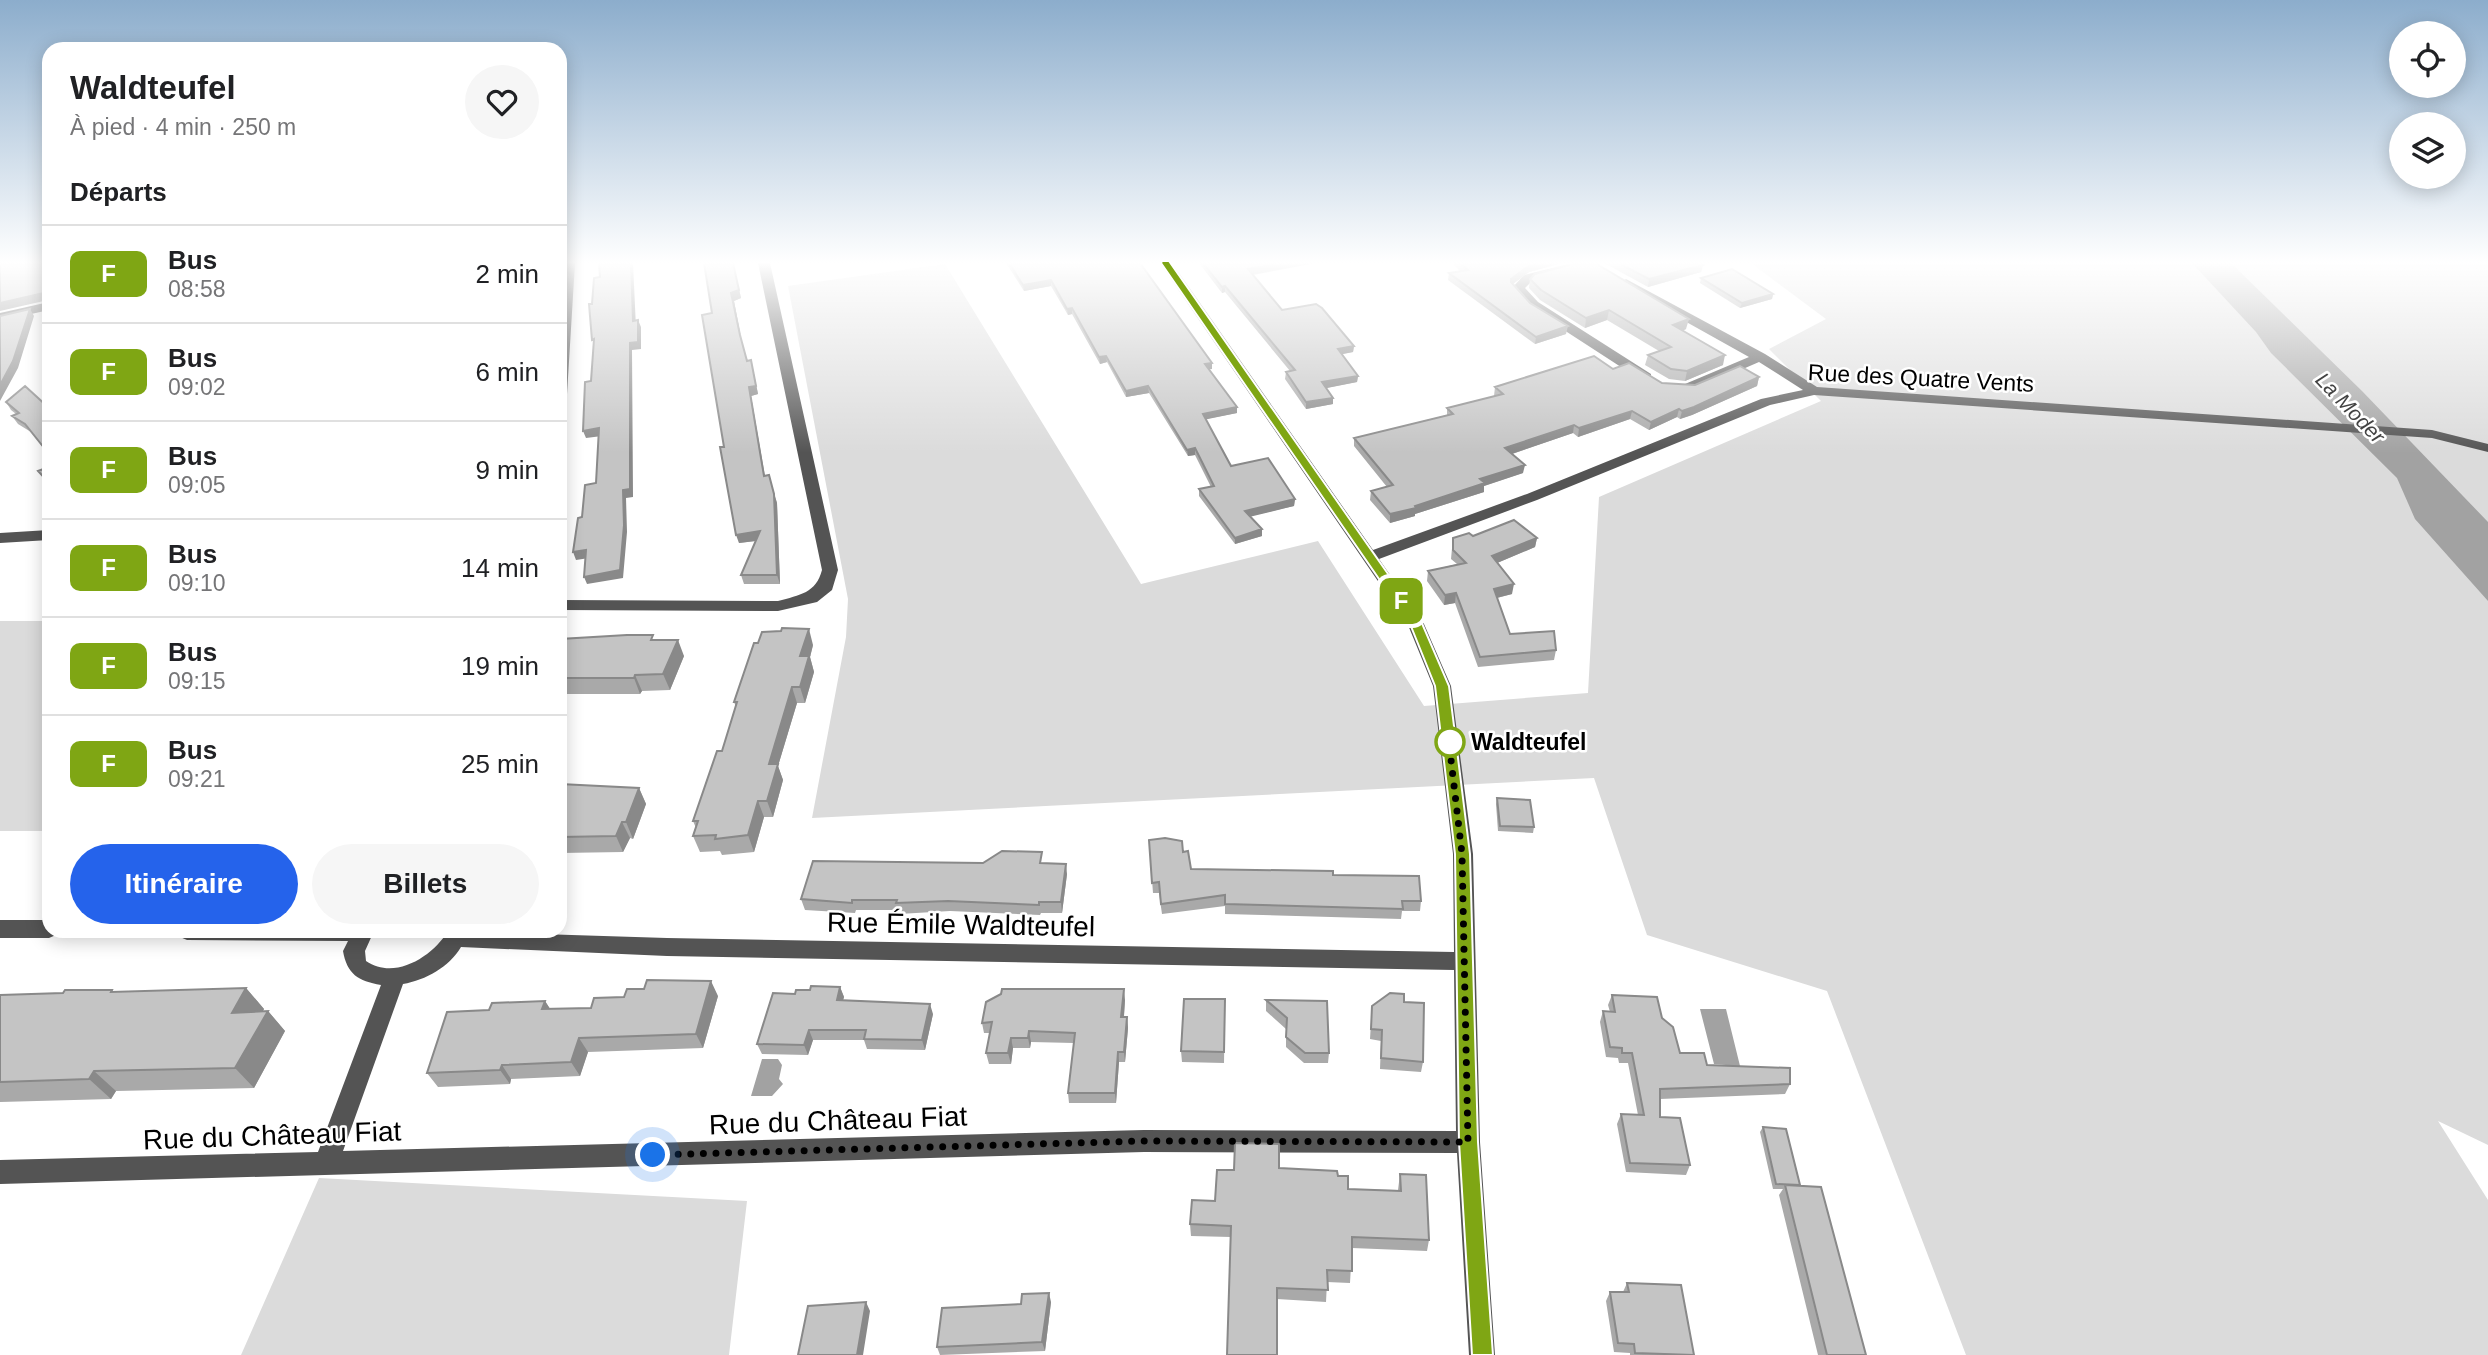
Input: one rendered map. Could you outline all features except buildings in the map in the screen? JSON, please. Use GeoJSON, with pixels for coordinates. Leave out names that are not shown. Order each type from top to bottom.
{"type":"FeatureCollection","features":[{"type":"Feature","properties":{"kind":"street"},"geometry":{"type":"LineString","coordinates":[[567,605],[778,606],[811,598],[826,586],[830,570],[778,326]]}},
{"type":"Feature","properties":{"kind":"street"},"geometry":{"type":"LineString","coordinates":[[1210,326],[1416,624],[1442,686],[1462,854],[1468,1142],[1482,1355]]}},
{"type":"Feature","properties":{"kind":"street"},"geometry":{"type":"LineString","coordinates":[[1567,326],[1665,386],[1687,388],[1760,357]]}},
{"type":"Feature","properties":{"kind":"street"},"geometry":{"type":"LineString","coordinates":[[1704,326],[1814,391]]}},
{"type":"Feature","properties":{"kind":"street","name":"Rue des Quatre Vents"},"geometry":{"type":"LineString","coordinates":[[1371,556],[1532,497],[1766,401],[1814,391],[2432,434],[2488,448]]}},
{"type":"Feature","properties":{"kind":"street"},"geometry":{"type":"LineString","coordinates":[[0,538],[42,535]]}},
{"type":"Feature","properties":{"kind":"street"},"geometry":{"type":"LineString","coordinates":[[0,929],[42,929]]}},
{"type":"Feature","properties":{"kind":"street"},"geometry":{"type":"LineString","coordinates":[[360,938],[355,946],[354,957],[358,967],[366,975],[378,979],[394,979],[424,969],[450,949],[456,938]]}},
{"type":"Feature","properties":{"kind":"street","name":"Rue Émile Waldteufel"},"geometry":{"type":"LineString","coordinates":[[527,938],[681,947],[1464,961]]}},
{"type":"Feature","properties":{"kind":"street"},"geometry":{"type":"LineString","coordinates":[[326,1164],[394,979]]}},
{"type":"Feature","properties":{"kind":"street","name":"Rue du Château Fiat"},"geometry":{"type":"LineString","coordinates":[[0,1172],[1144,1141],[1468,1142]]}},
{"type":"Feature","properties":{"kind":"shaded area"},"geometry":{"type":"Polygon","coordinates":[[[796,326],[983,326],[1141,584],[1318,541],[1424,706],[1588,693],[1599,497],[1821,401],[1769,349],[1812,326],[2488,326],[2488,1145],[2438,1121],[2488,1200],[2488,1355],[1966,1355],[1827,991],[1647,935],[1594,778],[812,818],[846,637],[848,599],[796,326]]]}},
{"type":"Feature","properties":{"kind":"shaded area"},"geometry":{"type":"Polygon","coordinates":[[[0,621],[42,621],[42,831],[0,831],[0,621]]]}},
{"type":"Feature","properties":{"kind":"shaded area"},"geometry":{"type":"Polygon","coordinates":[[[319,1178],[747,1201],[729,1355],[241,1355],[319,1178]]]}},
{"type":"Feature","properties":{"kind":"water","name":"La Moder"},"geometry":{"type":"Polygon","coordinates":[[[2251,326],[2296,326],[2488,522],[2488,601],[2415,519],[2397,478],[2271,353],[2251,326]]]}},
{"type":"Feature","properties":{"kind":"water"},"geometry":{"type":"Polygon","coordinates":[[[1700,1009],[1726,1009],[1741,1070],[1727,1070],[1726,1065],[1714,1064],[1700,1009]]]}},
{"type":"Feature","properties":{"kind":"water"},"geometry":{"type":"Polygon","coordinates":[[[762,1059],[778,1059],[782,1065],[779,1079],[783,1084],[772,1096],[751,1096],[762,1059]]]}},
{"type":"Feature","properties":{"kind":"bus line","name":"F"},"geometry":{"type":"LineString","coordinates":[[1210,326],[1416,624],[1442,686],[1462,854],[1468,1142],[1482,1355]]}},
{"type":"Feature","properties":{"kind":"place","name":"Waldteufel"},"geometry":{"type":"Point","coordinates":[1450,742]}},
{"type":"Feature","properties":{"kind":"route"},"geometry":{"type":"LineString","coordinates":[[653,1155],[1144,1141],[1468,1142],[1462,854],[1448,734],[1450,742]]}}]}
